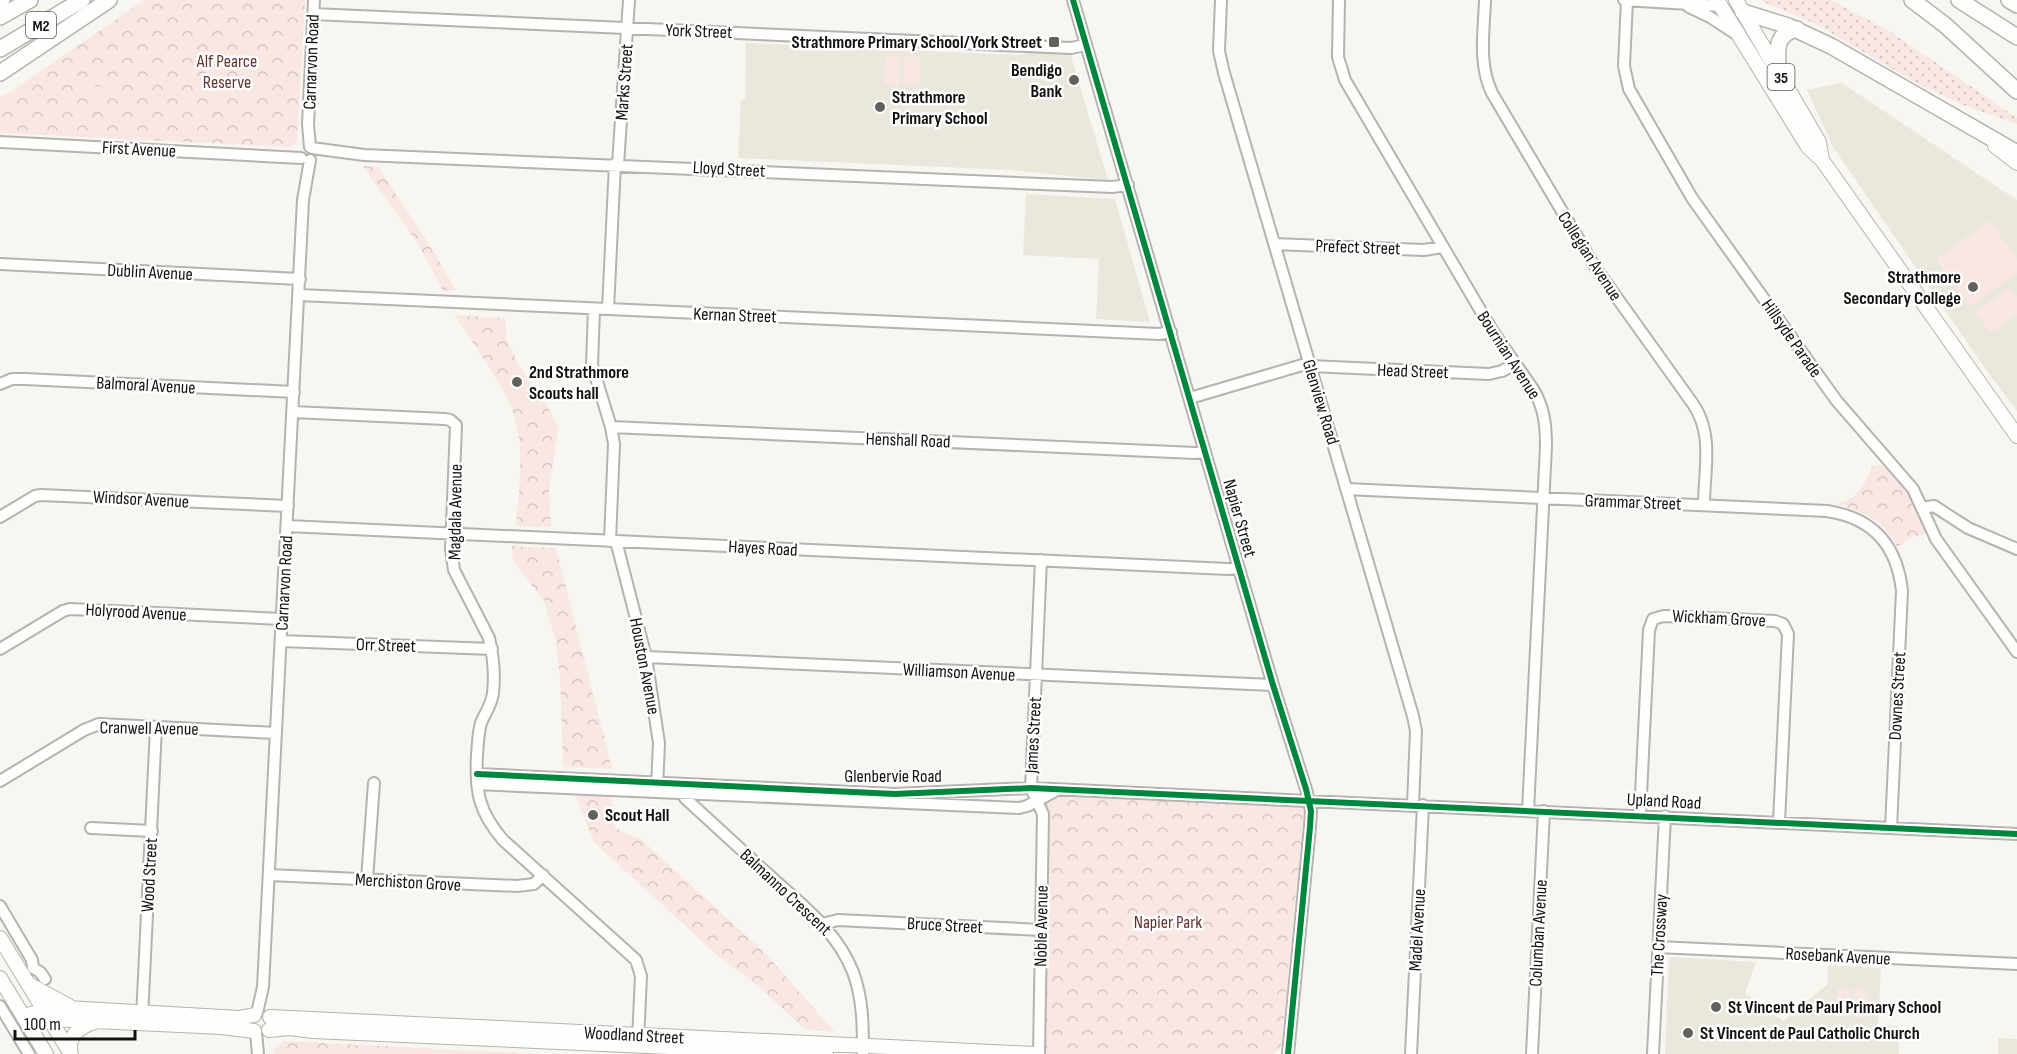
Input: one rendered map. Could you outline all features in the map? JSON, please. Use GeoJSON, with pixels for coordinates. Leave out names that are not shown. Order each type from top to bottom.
{"type":"FeatureCollection","features":[{"type":"Feature","properties":{"kind":"highway","name":"M2"},"geometry":{"type":"LineString","coordinates":[[0,17],[30,0]]}},
{"type":"Feature","properties":{"kind":"highway","name":"M2"},"geometry":{"type":"LineString","coordinates":[[0,49],[82,0]]}},
{"type":"Feature","properties":{"kind":"highway"},"geometry":{"type":"LineString","coordinates":[[0,73],[109,0]]}},
{"type":"Feature","properties":{"kind":"highway"},"geometry":{"type":"LineString","coordinates":[[1912,0],[1945,25],[2017,91]]}},
{"type":"Feature","properties":{"kind":"highway"},"geometry":{"type":"LineString","coordinates":[[1959,0],[2017,37]]}},
{"type":"Feature","properties":{"kind":"highway"},"geometry":{"type":"LineString","coordinates":[[2009,0],[2017,5]]}},
{"type":"Feature","properties":{"kind":"highway"},"geometry":{"type":"LineString","coordinates":[[1740,6],[1797,29],[1841,51],[2017,153]]}},
{"type":"Feature","properties":{"kind":"highway"},"geometry":{"type":"LineString","coordinates":[[1779,74],[1777,49],[1779,40],[1789,31],[1797,29]]}},
{"type":"Feature","properties":{"kind":"main road"},"geometry":{"type":"LineString","coordinates":[[1719,3],[1740,6]]}},
{"type":"Feature","properties":{"kind":"main road","name":"35"},"geometry":{"type":"LineString","coordinates":[[1719,3],[1808,147],[1822,160],[2017,436]]}},
{"type":"Feature","properties":{"kind":"main road","name":"35"},"geometry":{"type":"LineString","coordinates":[[1740,6],[1819,142],[1822,160]]}},
{"type":"Feature","properties":{"kind":"main road"},"geometry":{"type":"LineString","coordinates":[[1934,105],[2017,163]]}},
{"type":"Feature","properties":{"kind":"main road"},"geometry":{"type":"LineString","coordinates":[[0,938],[70,1054]]}},
{"type":"Feature","properties":{"kind":"main road"},"geometry":{"type":"LineString","coordinates":[[0,978],[46,1054]]}},
{"type":"Feature","properties":{"kind":"main road"},"geometry":{"type":"LineString","coordinates":[[28,985],[78,1008]]}},
{"type":"Feature","properties":{"kind":"main road","name":"Woodland Street"},"geometry":{"type":"LineString","coordinates":[[47,1015],[58,1008],[78,1008],[142,1017]]}},
{"type":"Feature","properties":{"kind":"main road"},"geometry":{"type":"LineString","coordinates":[[24,1017],[47,1015]]}},
{"type":"Feature","properties":{"kind":"main road","name":"Woodland Street"},"geometry":{"type":"LineString","coordinates":[[47,1015],[100,1021],[142,1017],[239,1017],[261,1023],[638,1040],[704,1047],[826,1054]]}},
{"type":"Feature","properties":{"kind":"main road"},"geometry":{"type":"LineString","coordinates":[[70,1054],[70,1044],[75,1033],[84,1025],[100,1021]]}},
{"type":"Feature","properties":{"kind":"main road","name":"Woodland Street"},"geometry":{"type":"LineString","coordinates":[[704,1047],[1034,1054]]}},
{"type":"Feature","properties":{"kind":"street","name":"Carnarvon Road"},"geometry":{"type":"LineString","coordinates":[[259,1054],[314,0]]}},
{"type":"Feature","properties":{"kind":"street","name":"Marks Street"},"geometry":{"type":"LineString","coordinates":[[608,309],[616,164],[629,0]]}},
{"type":"Feature","properties":{"kind":"street","name":"Napier Street"},"geometry":{"type":"LineString","coordinates":[[1073,0],[1309,801],[1310,827],[1288,1054]]}},
{"type":"Feature","properties":{"kind":"street","name":"Glenview Road"},"geometry":{"type":"LineString","coordinates":[[1221,0],[1220,60],[1415,723],[1418,805]]}},
{"type":"Feature","properties":{"kind":"street","name":"Collegian Avenue"},"geometry":{"type":"LineString","coordinates":[[1485,0],[1483,58],[1486,82],[1595,267],[1693,404],[1703,422],[1706,442],[1704,505]]}},
{"type":"Feature","properties":{"kind":"street"},"geometry":{"type":"LineString","coordinates":[[1627,0],[1684,4],[1719,3]]}},
{"type":"Feature","properties":{"kind":"street","name":"Hillsyde Parade"},"geometry":{"type":"LineString","coordinates":[[1627,0],[1624,66],[1627,83],[1698,207],[1825,385],[1908,483],[1936,539],[2017,652]]}},
{"type":"Feature","properties":{"kind":"street","name":"Bournian Avenue"},"geometry":{"type":"LineString","coordinates":[[1340,2],[1338,57],[1341,72],[1492,330],[1538,398],[1544,417],[1546,446],[1528,811]]}},
{"type":"Feature","properties":{"kind":"street"},"geometry":{"type":"LineString","coordinates":[[1684,4],[1739,35]]}},
{"type":"Feature","properties":{"kind":"street","name":"York Street"},"geometry":{"type":"LineString","coordinates":[[313,14],[1071,48],[1086,45]]}},
{"type":"Feature","properties":{"kind":"street","name":"First Avenue"},"geometry":{"type":"LineString","coordinates":[[0,142],[278,155],[307,153]]}},
{"type":"Feature","properties":{"kind":"street","name":"Lloyd Street"},"geometry":{"type":"LineString","coordinates":[[307,153],[331,151],[1089,186],[1128,185]]}},
{"type":"Feature","properties":{"kind":"street","name":"Prefect Street"},"geometry":{"type":"LineString","coordinates":[[1274,244],[1424,250],[1442,247]]}},
{"type":"Feature","properties":{"kind":"street","name":"Dublin Avenue"},"geometry":{"type":"LineString","coordinates":[[0,264],[300,279]]}},
{"type":"Feature","properties":{"kind":"street","name":"Kernan Street"},"geometry":{"type":"LineString","coordinates":[[299,295],[1159,334],[1171,332]]}},
{"type":"Feature","properties":{"kind":"street","name":"Houston Avenue"},"geometry":{"type":"LineString","coordinates":[[594,309],[592,365],[614,444],[613,541],[646,657],[659,742],[657,788]]}},
{"type":"Feature","properties":{"kind":"street","name":"Head Street"},"geometry":{"type":"LineString","coordinates":[[1190,398],[1309,365],[1489,374],[1502,371],[1515,364]]}},
{"type":"Feature","properties":{"kind":"street","name":"Balmoral Avenue"},"geometry":{"type":"LineString","coordinates":[[0,384],[12,379],[25,379],[294,393]]}},
{"type":"Feature","properties":{"kind":"street","name":"Magdala Avenue"},"geometry":{"type":"LineString","coordinates":[[293,412],[445,419],[454,422],[457,429],[451,549],[454,570],[489,638],[492,649],[493,693],[479,732],[477,779],[482,810],[491,826],[503,840],[636,960],[641,976],[638,1040]]}},
{"type":"Feature","properties":{"kind":"street","name":"Henshall Road"},"geometry":{"type":"LineString","coordinates":[[611,427],[1205,452]]}},
{"type":"Feature","properties":{"kind":"street","name":"Grammar Street"},"geometry":{"type":"LineString","coordinates":[[1346,489],[1827,512],[1850,516],[1863,522],[1892,552],[1897,564]]}},
{"type":"Feature","properties":{"kind":"street","name":"Windsor Avenue"},"geometry":{"type":"LineString","coordinates":[[0,517],[35,496],[41,495],[288,506]]}},
{"type":"Feature","properties":{"kind":"street"},"geometry":{"type":"LineString","coordinates":[[1922,508],[1934,506],[1968,528],[2017,549]]}},
{"type":"Feature","properties":{"kind":"street","name":"Hayes Road"},"geometry":{"type":"LineString","coordinates":[[287,526],[1217,569],[1239,568]]}},
{"type":"Feature","properties":{"kind":"street","name":"James Street"},"geometry":{"type":"LineString","coordinates":[[1037,800],[1031,788],[1041,560]]}},
{"type":"Feature","properties":{"kind":"street","name":"Downes Street"},"geometry":{"type":"LineString","coordinates":[[1891,828],[1902,591],[1897,564]]}},
{"type":"Feature","properties":{"kind":"street","name":"Holyrood Avenue"},"geometry":{"type":"LineString","coordinates":[[0,649],[70,609],[282,619]]}},
{"type":"Feature","properties":{"kind":"street","name":"Wickham Grove"},"geometry":{"type":"LineString","coordinates":[[1640,815],[1650,623],[1656,617],[1664,615],[1764,620],[1783,624],[1788,634],[1779,822]]}},
{"type":"Feature","properties":{"kind":"street","name":"Orr Street"},"geometry":{"type":"LineString","coordinates":[[281,641],[492,649]]}},
{"type":"Feature","properties":{"kind":"street","name":"Williamson Avenue"},"geometry":{"type":"LineString","coordinates":[[646,657],[1273,685]]}},
{"type":"Feature","properties":{"kind":"street","name":"Cranwell Avenue"},"geometry":{"type":"LineString","coordinates":[[0,781],[99,724],[276,733]]}},
{"type":"Feature","properties":{"kind":"street","name":"Wood Street"},"geometry":{"type":"LineString","coordinates":[[142,1017],[156,727]]}},
{"type":"Feature","properties":{"kind":"street","name":"Glenbervie Road"},"geometry":{"type":"LineString","coordinates":[[477,779],[682,789],[895,794],[1031,788],[1309,801]]}},
{"type":"Feature","properties":{"kind":"street"},"geometry":{"type":"LineString","coordinates":[[367,880],[374,783]]}},
{"type":"Feature","properties":{"kind":"street","name":"Glenbervie Road"},"geometry":{"type":"LineString","coordinates":[[682,789],[724,795],[1019,808],[1058,790]]}},
{"type":"Feature","properties":{"kind":"street","name":"Balmanno Crescent"},"geometry":{"type":"LineString","coordinates":[[682,789],[710,821],[826,928],[847,958],[859,990],[863,1050]]}},
{"type":"Feature","properties":{"kind":"street"},"geometry":{"type":"LineString","coordinates":[[710,821],[707,812],[710,802],[716,796],[724,795]]}},
{"type":"Feature","properties":{"kind":"street","name":"Noble Avenue"},"geometry":{"type":"LineString","coordinates":[[1037,800],[1043,814],[1040,1054]]}},
{"type":"Feature","properties":{"kind":"street","name":"Upland Road"},"geometry":{"type":"LineString","coordinates":[[1309,801],[2017,834]]}},
{"type":"Feature","properties":{"kind":"street","name":"Madel Avenue"},"geometry":{"type":"LineString","coordinates":[[1411,1054],[1418,805]]}},
{"type":"Feature","properties":{"kind":"street","name":"Columban Avenue"},"geometry":{"type":"LineString","coordinates":[[1532,1054],[1544,811]]}},
{"type":"Feature","properties":{"kind":"street","name":"The Crossway"},"geometry":{"type":"LineString","coordinates":[[1653,1054],[1665,816]]}},
{"type":"Feature","properties":{"kind":"street"},"geometry":{"type":"LineString","coordinates":[[91,828],[152,831]]}},
{"type":"Feature","properties":{"kind":"street","name":"Merchiston Grove"},"geometry":{"type":"LineString","coordinates":[[269,875],[527,886],[538,882],[543,875]]}},
{"type":"Feature","properties":{"kind":"street"},"geometry":{"type":"LineString","coordinates":[[0,906],[32,959],[33,968],[28,985]]}},
{"type":"Feature","properties":{"kind":"street","name":"Bruce Street"},"geometry":{"type":"LineString","coordinates":[[826,928],[838,920],[1041,930]]}},
{"type":"Feature","properties":{"kind":"street","name":"Rosebank Avenue"},"geometry":{"type":"LineString","coordinates":[[1658,947],[2017,964]]}},
{"type":"Feature","properties":{"kind":"street"},"geometry":{"type":"LineString","coordinates":[[33,968],[39,971],[45,979]]}},
{"type":"Feature","properties":{"kind":"street"},"geometry":{"type":"LineString","coordinates":[[0,1006],[29,1054]]}},
{"type":"Feature","properties":{"kind":"shaded area","name":"Strathmore Primary School"},"geometry":{"type":"Polygon","coordinates":[[[746,43],[1020,55],[1067,43],[1108,180],[1012,170],[738,158],[741,100],[745,100],[746,43]]]}},
{"type":"Feature","properties":{"kind":"shaded area","name":"Strathmore Secondary College"},"geometry":{"type":"Polygon","coordinates":[[[1842,83],[2017,200],[2017,411],[1989,374],[1833,147],[1807,90],[1842,83]]]}},
{"type":"Feature","properties":{"kind":"shaded area"},"geometry":{"type":"Polygon","coordinates":[[[1026,194],[1115,199],[1150,322],[1096,319],[1099,259],[1023,255],[1026,194]]]}},
{"type":"Feature","properties":{"kind":"shaded area","name":"St Vincent de Paul Primary School"},"geometry":{"type":"Polygon","coordinates":[[[1669,957],[1756,962],[1745,993],[1783,1021],[1827,985],[1828,965],[1881,968],[1878,1025],[1899,1026],[1899,1054],[1665,1054],[1669,957]]]}},
{"type":"Feature","properties":{"kind":"shaded area"},"geometry":{"type":"Polygon","coordinates":[[[1998,1038],[2017,1039],[2017,1054],[1998,1054],[1998,1038]]]}},
{"type":"Feature","properties":{"kind":"green space","name":"Alf Pearce Reserve"},"geometry":{"type":"Polygon","coordinates":[[[144,0],[305,0],[297,142],[291,147],[0,133],[0,96],[12,91],[144,0]]]}},
{"type":"Feature","properties":{"kind":"green space"},"geometry":{"type":"Polygon","coordinates":[[[1759,0],[1831,0],[1891,32],[2017,118],[2017,124],[1963,105],[1918,84],[1818,25],[1759,0]]]}},
{"type":"Feature","properties":{"kind":"green space"},"geometry":{"type":"Polygon","coordinates":[[[885,56],[901,56],[899,85],[884,84],[885,56]]]}},
{"type":"Feature","properties":{"kind":"green space"},"geometry":{"type":"Polygon","coordinates":[[[905,57],[920,57],[919,86],[903,85],[905,57]]]}},
{"type":"Feature","properties":{"kind":"green space"},"geometry":{"type":"Polygon","coordinates":[[[89,86],[108,87],[107,105],[89,104],[89,86]]]}},
{"type":"Feature","properties":{"kind":"green space"},"geometry":{"type":"Polygon","coordinates":[[[363,166],[378,167],[456,290],[443,291],[418,244],[363,166]]]}},
{"type":"Feature","properties":{"kind":"green space"},"geometry":{"type":"Polygon","coordinates":[[[1989,221],[2017,258],[2017,273],[1971,306],[1936,259],[1989,221]]]}},
{"type":"Feature","properties":{"kind":"green space"},"geometry":{"type":"Polygon","coordinates":[[[2010,287],[2017,296],[2017,315],[1990,333],[1975,312],[2010,287]]]}},
{"type":"Feature","properties":{"kind":"green space"},"geometry":{"type":"Polygon","coordinates":[[[455,315],[505,318],[507,340],[520,367],[550,411],[558,428],[549,491],[551,527],[516,526],[520,447],[515,416],[497,380],[455,315]]]}},
{"type":"Feature","properties":{"kind":"green space"},"geometry":{"type":"Polygon","coordinates":[[[1872,466],[1887,467],[1912,498],[1927,534],[1912,537],[1897,547],[1886,530],[1872,518],[1837,504],[1855,495],[1867,480],[1872,466]]]}},
{"type":"Feature","properties":{"kind":"green space"},"geometry":{"type":"Polygon","coordinates":[[[512,546],[556,548],[612,769],[563,767],[560,678],[556,641],[544,601],[513,561],[512,546]]]}},
{"type":"Feature","properties":{"kind":"green space","name":"Napier Park"},"geometry":{"type":"Polygon","coordinates":[[[1047,794],[1309,801],[1295,903],[1281,1047],[1273,1054],[1039,1054],[1047,794]]]}},
{"type":"Feature","properties":{"kind":"green space"},"geometry":{"type":"Polygon","coordinates":[[[575,795],[611,797],[615,828],[642,840],[763,951],[835,1032],[805,1029],[746,976],[719,957],[594,842],[575,795]]]}},
{"type":"Feature","properties":{"kind":"green space"},"geometry":{"type":"Polygon","coordinates":[[[1837,988],[1851,989],[1849,1017],[1835,1016],[1837,988]]]}},
{"type":"Feature","properties":{"kind":"green space"},"geometry":{"type":"Polygon","coordinates":[[[1855,989],[1868,990],[1866,1018],[1853,1018],[1855,989]]]}},
{"type":"Feature","properties":{"kind":"green space"},"geometry":{"type":"Polygon","coordinates":[[[284,1041],[535,1054],[274,1054],[274,1050],[284,1041]]]}},
{"type":"Feature","properties":{"kind":"cycle path"},"geometry":{"type":"LineString","coordinates":[[1073,0],[1311,811],[1288,1054]]}},
{"type":"Feature","properties":{"kind":"cycle path"},"geometry":{"type":"LineString","coordinates":[[477,774],[895,794],[1031,788],[2017,834]]}},
{"type":"Feature","properties":{"kind":"place","name":"Strathmore Primary School/York Street"},"geometry":{"type":"Point","coordinates":[1054,42]}},
{"type":"Feature","properties":{"kind":"place","name":"Bendigo Bank"},"geometry":{"type":"Point","coordinates":[1074,80]}},
{"type":"Feature","properties":{"kind":"place","name":"Strathmore Primary School"},"geometry":{"type":"Point","coordinates":[880,107]}},
{"type":"Feature","properties":{"kind":"place","name":"Strathmore Secondary College"},"geometry":{"type":"Point","coordinates":[1973,287]}},
{"type":"Feature","properties":{"kind":"place","name":"2nd Strathmore Scouts hall"},"geometry":{"type":"Point","coordinates":[517,382]}},
{"type":"Feature","properties":{"kind":"place","name":"Scout Hall"},"geometry":{"type":"Point","coordinates":[593,815]}},
{"type":"Feature","properties":{"kind":"place","name":"St Vincent de Paul Primary School"},"geometry":{"type":"Point","coordinates":[1716,1007]}},
{"type":"Feature","properties":{"kind":"place","name":"St Vincent de Paul Catholic Church"},"geometry":{"type":"Point","coordinates":[1688,1033]}}]}
